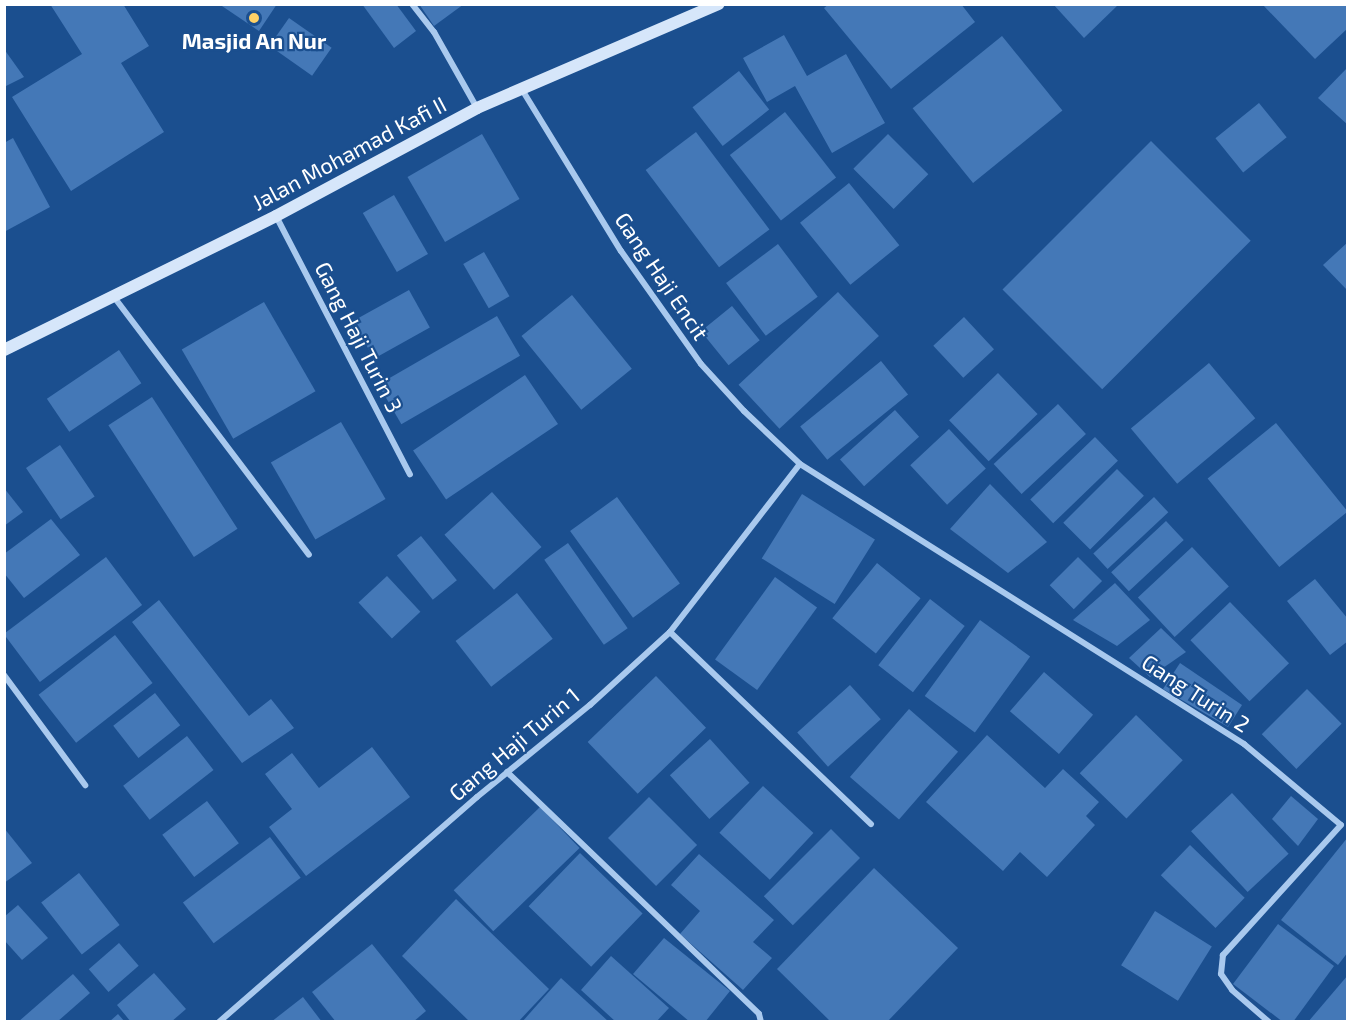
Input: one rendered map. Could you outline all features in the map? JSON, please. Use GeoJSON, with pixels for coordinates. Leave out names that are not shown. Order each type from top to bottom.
{"type":"FeatureCollection","features":[{"type":"Feature","properties":{"kind":"main road","name":"Jalan Mohamad Kafi II"},"geometry":{"type":"LineString","coordinates":[[4,350],[276,216],[477,108],[719,4]]}},
{"type":"Feature","properties":{"kind":"street"},"geometry":{"type":"LineString","coordinates":[[412,4],[434,32],[477,108]]}},
{"type":"Feature","properties":{"kind":"street","name":"Gang Haji Encit"},"geometry":{"type":"LineString","coordinates":[[521,88],[621,251],[701,364],[744,411],[800,464]]}},
{"type":"Feature","properties":{"kind":"street","name":"Gang Haji Turin 3"},"geometry":{"type":"LineString","coordinates":[[276,216],[410,474]]}},
{"type":"Feature","properties":{"kind":"street"},"geometry":{"type":"LineString","coordinates":[[114,297],[309,555]]}},
{"type":"Feature","properties":{"kind":"street","name":"Gang Haji Turin 1"},"geometry":{"type":"LineString","coordinates":[[219,1022],[507,772],[590,705],[670,632],[800,464]]}},
{"type":"Feature","properties":{"kind":"street","name":"Gang Turin 2"},"geometry":{"type":"LineString","coordinates":[[800,464],[1244,744],[1341,825]]}},
{"type":"Feature","properties":{"kind":"street"},"geometry":{"type":"LineString","coordinates":[[670,632],[871,824]]}},
{"type":"Feature","properties":{"kind":"street"},"geometry":{"type":"LineString","coordinates":[[4,675],[85,785]]}},
{"type":"Feature","properties":{"kind":"street"},"geometry":{"type":"LineString","coordinates":[[507,772],[759,1014],[761,1022]]}},
{"type":"Feature","properties":{"kind":"street"},"geometry":{"type":"LineString","coordinates":[[1269,1022],[1232,990],[1221,974],[1223,955],[1347,820]]}},
{"type":"Feature","properties":{"kind":"building"},"geometry":{"type":"Polygon","coordinates":[[[50,4],[123,4],[149,46],[121,63],[164,132],[71,191],[12,97],[82,54],[50,4]]]}},
{"type":"Feature","properties":{"kind":"building","name":"Masjid An Nur"},"geometry":{"type":"Polygon","coordinates":[[[219,4],[277,4],[259,31],[219,4]]]}},
{"type":"Feature","properties":{"kind":"building"},"geometry":{"type":"Polygon","coordinates":[[[362,4],[396,4],[416,31],[394,48],[362,4]]]}},
{"type":"Feature","properties":{"kind":"building"},"geometry":{"type":"Polygon","coordinates":[[[419,4],[464,4],[434,26],[419,4]]]}},
{"type":"Feature","properties":{"kind":"building"},"geometry":{"type":"Polygon","coordinates":[[[829,4],[961,4],[975,22],[891,89],[824,8],[829,4]]]}},
{"type":"Feature","properties":{"kind":"building"},"geometry":{"type":"Polygon","coordinates":[[[1053,4],[1119,4],[1084,38],[1053,4]]]}},
{"type":"Feature","properties":{"kind":"building"},"geometry":{"type":"Polygon","coordinates":[[[1262,4],[1348,4],[1348,28],[1315,59],[1262,4]]]}},
{"type":"Feature","properties":{"kind":"building"},"geometry":{"type":"Polygon","coordinates":[[[289,18],[332,48],[312,76],[269,46],[289,18]]]}},
{"type":"Feature","properties":{"kind":"building"},"geometry":{"type":"Polygon","coordinates":[[[784,35],[807,76],[846,54],[885,123],[832,153],[795,86],[767,102],[743,58],[784,35]]]}},
{"type":"Feature","properties":{"kind":"building"},"geometry":{"type":"Polygon","coordinates":[[[1002,36],[1062,111],[973,183],[913,108],[1002,36]]]}},
{"type":"Feature","properties":{"kind":"building"},"geometry":{"type":"Polygon","coordinates":[[[4,49],[24,77],[4,87],[4,49]]]}},
{"type":"Feature","properties":{"kind":"building"},"geometry":{"type":"Polygon","coordinates":[[[1348,67],[1348,125],[1318,98],[1348,67]]]}},
{"type":"Feature","properties":{"kind":"building"},"geometry":{"type":"Polygon","coordinates":[[[739,71],[769,110],[723,146],[693,107],[739,71]]]}},
{"type":"Feature","properties":{"kind":"building"},"geometry":{"type":"Polygon","coordinates":[[[1259,103],[1287,137],[1243,172],[1215,138],[1259,103]]]}},
{"type":"Feature","properties":{"kind":"building"},"geometry":{"type":"Polygon","coordinates":[[[785,112],[836,177],[781,221],[730,155],[785,112]]]}},
{"type":"Feature","properties":{"kind":"building"},"geometry":{"type":"Polygon","coordinates":[[[696,132],[769,229],[719,267],[646,170],[696,132]]]}},
{"type":"Feature","properties":{"kind":"building"},"geometry":{"type":"Polygon","coordinates":[[[482,134],[520,199],[445,242],[408,177],[482,134]]]}},
{"type":"Feature","properties":{"kind":"building"},"geometry":{"type":"Polygon","coordinates":[[[888,134],[928,174],[894,209],[853,169],[888,134]]]}},
{"type":"Feature","properties":{"kind":"building"},"geometry":{"type":"Polygon","coordinates":[[[13,138],[50,207],[4,232],[4,143],[13,138]]]}},
{"type":"Feature","properties":{"kind":"building"},"geometry":{"type":"Polygon","coordinates":[[[1151,141],[1251,241],[1102,389],[1003,289],[1151,141]]]}},
{"type":"Feature","properties":{"kind":"building"},"geometry":{"type":"Polygon","coordinates":[[[849,183],[899,245],[850,285],[800,223],[849,183]]]}},
{"type":"Feature","properties":{"kind":"building"},"geometry":{"type":"Polygon","coordinates":[[[394,195],[428,254],[397,272],[363,213],[394,195]]]}},
{"type":"Feature","properties":{"kind":"building"},"geometry":{"type":"Polygon","coordinates":[[[1348,242],[1348,291],[1323,265],[1348,242]]]}},
{"type":"Feature","properties":{"kind":"building"},"geometry":{"type":"Polygon","coordinates":[[[778,244],[818,297],[766,336],[726,283],[778,244]]]}},
{"type":"Feature","properties":{"kind":"building"},"geometry":{"type":"Polygon","coordinates":[[[484,252],[510,296],[489,308],[463,264],[484,252]]]}},
{"type":"Feature","properties":{"kind":"building"},"geometry":{"type":"Polygon","coordinates":[[[409,290],[430,328],[374,359],[353,321],[409,290]]]}},
{"type":"Feature","properties":{"kind":"building"},"geometry":{"type":"Polygon","coordinates":[[[838,292],[879,336],[779,429],[739,385],[838,292]]]}},
{"type":"Feature","properties":{"kind":"building"},"geometry":{"type":"Polygon","coordinates":[[[572,295],[632,369],[581,410],[521,336],[572,295]]]}},
{"type":"Feature","properties":{"kind":"building"},"geometry":{"type":"Polygon","coordinates":[[[264,302],[316,391],[233,439],[182,350],[264,302]]]}},
{"type":"Feature","properties":{"kind":"building"},"geometry":{"type":"Polygon","coordinates":[[[732,306],[760,340],[729,365],[701,331],[732,306]]]}},
{"type":"Feature","properties":{"kind":"building"},"geometry":{"type":"Polygon","coordinates":[[[497,316],[520,356],[401,424],[378,384],[497,316]]]}},
{"type":"Feature","properties":{"kind":"building"},"geometry":{"type":"Polygon","coordinates":[[[964,317],[994,349],[963,378],[933,346],[964,317]]]}},
{"type":"Feature","properties":{"kind":"building"},"geometry":{"type":"Polygon","coordinates":[[[119,350],[141,383],[69,432],[47,399],[119,350]]]}},
{"type":"Feature","properties":{"kind":"building"},"geometry":{"type":"Polygon","coordinates":[[[881,361],[908,394],[827,460],[800,426],[881,361]]]}},
{"type":"Feature","properties":{"kind":"building"},"geometry":{"type":"Polygon","coordinates":[[[1209,363],[1255,418],[1177,484],[1131,429],[1209,363]]]}},
{"type":"Feature","properties":{"kind":"building"},"geometry":{"type":"Polygon","coordinates":[[[998,373],[1038,414],[989,461],[949,420],[998,373]]]}},
{"type":"Feature","properties":{"kind":"building"},"geometry":{"type":"Polygon","coordinates":[[[525,375],[558,424],[446,499],[413,450],[525,375]]]}},
{"type":"Feature","properties":{"kind":"building"},"geometry":{"type":"Polygon","coordinates":[[[152,397],[238,529],[194,557],[108,425],[152,397]]]}},
{"type":"Feature","properties":{"kind":"building"},"geometry":{"type":"Polygon","coordinates":[[[1058,404],[1086,434],[1022,494],[994,464],[1058,404]]]}},
{"type":"Feature","properties":{"kind":"building"},"geometry":{"type":"Polygon","coordinates":[[[895,410],[919,437],[864,486],[840,460],[895,410]]]}},
{"type":"Feature","properties":{"kind":"building"},"geometry":{"type":"Polygon","coordinates":[[[341,422],[386,499],[315,540],[271,462],[341,422]]]}},
{"type":"Feature","properties":{"kind":"building"},"geometry":{"type":"Polygon","coordinates":[[[1276,423],[1348,512],[1279,567],[1208,478],[1276,423]]]}},
{"type":"Feature","properties":{"kind":"building"},"geometry":{"type":"Polygon","coordinates":[[[949,429],[986,468],[947,505],[910,465],[949,429]]]}},
{"type":"Feature","properties":{"kind":"building"},"geometry":{"type":"Polygon","coordinates":[[[1095,437],[1118,461],[1053,523],[1030,500],[1095,437]]]}},
{"type":"Feature","properties":{"kind":"building"},"geometry":{"type":"Polygon","coordinates":[[[60,445],[95,496],[61,519],[26,468],[60,445]]]}},
{"type":"Feature","properties":{"kind":"building"},"geometry":{"type":"Polygon","coordinates":[[[1117,469],[1144,496],[1090,550],[1063,523],[1117,469]]]}},
{"type":"Feature","properties":{"kind":"building"},"geometry":{"type":"Polygon","coordinates":[[[990,484],[1047,542],[1008,573],[950,529],[990,484]]]}},
{"type":"Feature","properties":{"kind":"building"},"geometry":{"type":"Polygon","coordinates":[[[4,488],[23,512],[4,526],[4,488]]]}},
{"type":"Feature","properties":{"kind":"building"},"geometry":{"type":"Polygon","coordinates":[[[492,492],[542,547],[494,590],[444,535],[492,492]]]}},
{"type":"Feature","properties":{"kind":"building"},"geometry":{"type":"Polygon","coordinates":[[[802,494],[875,540],[835,604],[762,558],[802,494]]]}},
{"type":"Feature","properties":{"kind":"building"},"geometry":{"type":"Polygon","coordinates":[[[617,497],[680,584],[633,618],[570,531],[617,497]]]}},
{"type":"Feature","properties":{"kind":"building"},"geometry":{"type":"Polygon","coordinates":[[[1154,497],[1168,512],[1108,569],[1093,554],[1154,497]]]}},
{"type":"Feature","properties":{"kind":"building"},"geometry":{"type":"Polygon","coordinates":[[[51,519],[80,555],[24,598],[4,573],[4,554],[51,519]]]}},
{"type":"Feature","properties":{"kind":"building"},"geometry":{"type":"Polygon","coordinates":[[[1166,521],[1184,540],[1129,591],[1111,572],[1166,521]]]}},
{"type":"Feature","properties":{"kind":"building"},"geometry":{"type":"Polygon","coordinates":[[[421,536],[457,580],[433,600],[397,556],[421,536]]]}},
{"type":"Feature","properties":{"kind":"building"},"geometry":{"type":"Polygon","coordinates":[[[568,543],[628,628],[604,645],[544,560],[568,543]]]}},
{"type":"Feature","properties":{"kind":"building"},"geometry":{"type":"Polygon","coordinates":[[[1192,547],[1229,586],[1175,637],[1138,597],[1192,547]]]}},
{"type":"Feature","properties":{"kind":"building"},"geometry":{"type":"Polygon","coordinates":[[[106,557],[142,605],[40,682],[4,634],[106,557]]]}},
{"type":"Feature","properties":{"kind":"building"},"geometry":{"type":"Polygon","coordinates":[[[1078,557],[1102,581],[1074,609],[1050,585],[1078,557]]]}},
{"type":"Feature","properties":{"kind":"building"},"geometry":{"type":"Polygon","coordinates":[[[877,563],[921,598],[876,653],[832,618],[877,563]]]}},
{"type":"Feature","properties":{"kind":"building"},"geometry":{"type":"Polygon","coordinates":[[[387,576],[420,612],[392,638],[358,603],[387,576]]]}},
{"type":"Feature","properties":{"kind":"building"},"geometry":{"type":"Polygon","coordinates":[[[775,577],[817,608],[757,690],[715,660],[775,577]]]}},
{"type":"Feature","properties":{"kind":"building"},"geometry":{"type":"Polygon","coordinates":[[[1315,579],[1348,619],[1348,641],[1330,655],[1287,601],[1315,579]]]}},
{"type":"Feature","properties":{"kind":"building"},"geometry":{"type":"Polygon","coordinates":[[[1115,583],[1150,620],[1117,646],[1073,620],[1115,583]]]}},
{"type":"Feature","properties":{"kind":"building"},"geometry":{"type":"Polygon","coordinates":[[[517,593],[553,639],[491,687],[456,641],[517,593]]]}},
{"type":"Feature","properties":{"kind":"building"},"geometry":{"type":"Polygon","coordinates":[[[930,599],[965,626],[913,692],[878,665],[930,599]]]}},
{"type":"Feature","properties":{"kind":"building"},"geometry":{"type":"Polygon","coordinates":[[[159,600],[249,716],[271,699],[294,728],[242,763],[132,622],[159,600]]]}},
{"type":"Feature","properties":{"kind":"building"},"geometry":{"type":"Polygon","coordinates":[[[1230,602],[1289,663],[1249,701],[1190,640],[1230,602]]]}},
{"type":"Feature","properties":{"kind":"building"},"geometry":{"type":"Polygon","coordinates":[[[980,620],[1030,656],[975,732],[925,696],[980,620]]]}},
{"type":"Feature","properties":{"kind":"building"},"geometry":{"type":"Polygon","coordinates":[[[1161,628],[1186,652],[1150,677],[1129,658],[1161,628]]]}},
{"type":"Feature","properties":{"kind":"building"},"geometry":{"type":"Polygon","coordinates":[[[115,635],[153,683],[76,743],[39,695],[115,635]]]}},
{"type":"Feature","properties":{"kind":"building"},"geometry":{"type":"Polygon","coordinates":[[[1180,663],[1242,705],[1228,727],[1163,689],[1180,663]]]}},
{"type":"Feature","properties":{"kind":"building"},"geometry":{"type":"Polygon","coordinates":[[[1044,672],[1093,715],[1059,754],[1010,711],[1044,672]]]}},
{"type":"Feature","properties":{"kind":"building"},"geometry":{"type":"Polygon","coordinates":[[[656,676],[706,728],[638,794],[588,742],[656,676]]]}},
{"type":"Feature","properties":{"kind":"building"},"geometry":{"type":"Polygon","coordinates":[[[850,685],[881,719],[828,767],[797,733],[850,685]]]}},
{"type":"Feature","properties":{"kind":"building"},"geometry":{"type":"Polygon","coordinates":[[[1307,689],[1342,724],[1296,769],[1262,734],[1307,689]]]}},
{"type":"Feature","properties":{"kind":"building"},"geometry":{"type":"Polygon","coordinates":[[[155,693],[180,725],[138,758],[113,726],[155,693]]]}},
{"type":"Feature","properties":{"kind":"building"},"geometry":{"type":"Polygon","coordinates":[[[909,709],[958,752],[899,820],[850,777],[909,709]]]}},
{"type":"Feature","properties":{"kind":"building"},"geometry":{"type":"Polygon","coordinates":[[[1136,715],[1183,760],[1126,818],[1080,773],[1136,715]]]}},
{"type":"Feature","properties":{"kind":"building"},"geometry":{"type":"Polygon","coordinates":[[[987,735],[1045,788],[1063,769],[1099,802],[1086,816],[1095,825],[1047,877],[1020,852],[1003,871],[926,802],[987,735]]]}},
{"type":"Feature","properties":{"kind":"building"},"geometry":{"type":"Polygon","coordinates":[[[187,736],[213,770],[150,820],[123,786],[187,736]]]}},
{"type":"Feature","properties":{"kind":"building"},"geometry":{"type":"Polygon","coordinates":[[[710,739],[749,783],[709,819],[670,775],[710,739]]]}},
{"type":"Feature","properties":{"kind":"building"},"geometry":{"type":"Polygon","coordinates":[[[372,747],[410,797],[306,876],[269,827],[292,809],[265,774],[292,753],[319,788],[372,747]]]}},
{"type":"Feature","properties":{"kind":"building"},"geometry":{"type":"Polygon","coordinates":[[[763,786],[813,833],[770,880],[719,833],[763,786]]]}},
{"type":"Feature","properties":{"kind":"building"},"geometry":{"type":"Polygon","coordinates":[[[1232,793],[1289,854],[1248,892],[1191,831],[1232,793]]]}},
{"type":"Feature","properties":{"kind":"building"},"geometry":{"type":"Polygon","coordinates":[[[1291,796],[1318,819],[1298,846],[1272,819],[1291,796]]]}},
{"type":"Feature","properties":{"kind":"building"},"geometry":{"type":"Polygon","coordinates":[[[649,797],[697,845],[656,886],[608,838],[649,797]]]}},
{"type":"Feature","properties":{"kind":"building"},"geometry":{"type":"Polygon","coordinates":[[[207,801],[239,843],[194,877],[162,835],[207,801]]]}},
{"type":"Feature","properties":{"kind":"building"},"geometry":{"type":"Polygon","coordinates":[[[540,807],[580,848],[493,931],[454,890],[540,807]]]}},
{"type":"Feature","properties":{"kind":"building"},"geometry":{"type":"Polygon","coordinates":[[[4,828],[32,863],[4,883],[4,828]]]}},
{"type":"Feature","properties":{"kind":"building"},"geometry":{"type":"Polygon","coordinates":[[[831,829],[860,858],[793,925],[764,896],[831,829]]]}},
{"type":"Feature","properties":{"kind":"building"},"geometry":{"type":"Polygon","coordinates":[[[270,837],[301,878],[214,943],[183,903],[270,837]]]}},
{"type":"Feature","properties":{"kind":"building"},"geometry":{"type":"Polygon","coordinates":[[[1348,837],[1348,952],[1338,965],[1281,920],[1348,837]]]}},
{"type":"Feature","properties":{"kind":"building"},"geometry":{"type":"Polygon","coordinates":[[[1190,845],[1245,898],[1215,928],[1161,875],[1190,845]]]}},
{"type":"Feature","properties":{"kind":"building"},"geometry":{"type":"Polygon","coordinates":[[[580,853],[643,913],[591,967],[529,906],[580,853]]]}},
{"type":"Feature","properties":{"kind":"building"},"geometry":{"type":"Polygon","coordinates":[[[699,854],[774,920],[753,942],[772,958],[743,990],[680,934],[700,911],[671,885],[699,854]]]}},
{"type":"Feature","properties":{"kind":"building"},"geometry":{"type":"Polygon","coordinates":[[[874,868],[958,948],[887,1022],[831,1022],[777,969],[874,868]]]}},
{"type":"Feature","properties":{"kind":"building"},"geometry":{"type":"Polygon","coordinates":[[[79,873],[120,925],[82,955],[41,903],[79,873]]]}},
{"type":"Feature","properties":{"kind":"building"},"geometry":{"type":"Polygon","coordinates":[[[456,899],[549,989],[518,1022],[470,1022],[402,956],[456,899]]]}},
{"type":"Feature","properties":{"kind":"building"},"geometry":{"type":"Polygon","coordinates":[[[18,905],[48,938],[22,960],[4,940],[4,917],[18,905]]]}},
{"type":"Feature","properties":{"kind":"building"},"geometry":{"type":"Polygon","coordinates":[[[1155,911],[1212,947],[1178,1001],[1121,965],[1155,911]]]}},
{"type":"Feature","properties":{"kind":"building"},"geometry":{"type":"Polygon","coordinates":[[[1278,924],[1334,966],[1293,1022],[1283,1022],[1233,984],[1278,924]]]}},
{"type":"Feature","properties":{"kind":"building"},"geometry":{"type":"Polygon","coordinates":[[[664,938],[730,991],[705,1022],[690,1022],[633,974],[664,938]]]}},
{"type":"Feature","properties":{"kind":"building"},"geometry":{"type":"Polygon","coordinates":[[[119,943],[139,966],[108,992],[89,969],[119,943]]]}},
{"type":"Feature","properties":{"kind":"building"},"geometry":{"type":"Polygon","coordinates":[[[372,944],[426,1011],[413,1022],[336,1022],[312,992],[372,944]]]}},
{"type":"Feature","properties":{"kind":"building"},"geometry":{"type":"Polygon","coordinates":[[[611,956],[669,1008],[656,1022],[616,1022],[581,990],[611,956]]]}},
{"type":"Feature","properties":{"kind":"building"},"geometry":{"type":"Polygon","coordinates":[[[154,973],[186,1009],[171,1022],[131,1022],[117,1005],[154,973]]]}},
{"type":"Feature","properties":{"kind":"building"},"geometry":{"type":"Polygon","coordinates":[[[73,974],[90,993],[57,1022],[18,1022],[73,974]]]}},
{"type":"Feature","properties":{"kind":"building"},"geometry":{"type":"Polygon","coordinates":[[[1348,975],[1348,1022],[1308,1022],[1348,975]]]}},
{"type":"Feature","properties":{"kind":"building"},"geometry":{"type":"Polygon","coordinates":[[[561,978],[609,1022],[522,1022],[561,978]]]}},
{"type":"Feature","properties":{"kind":"building"},"geometry":{"type":"Polygon","coordinates":[[[303,997],[322,1022],[271,1022],[303,997]]]}},
{"type":"Feature","properties":{"kind":"building"},"geometry":{"type":"Polygon","coordinates":[[[118,1014],[125,1022],[109,1022],[118,1014]]]}},
{"type":"Feature","properties":{"kind":"place","name":"Masjid An Nur"},"geometry":{"type":"Point","coordinates":[254,18]}}]}
